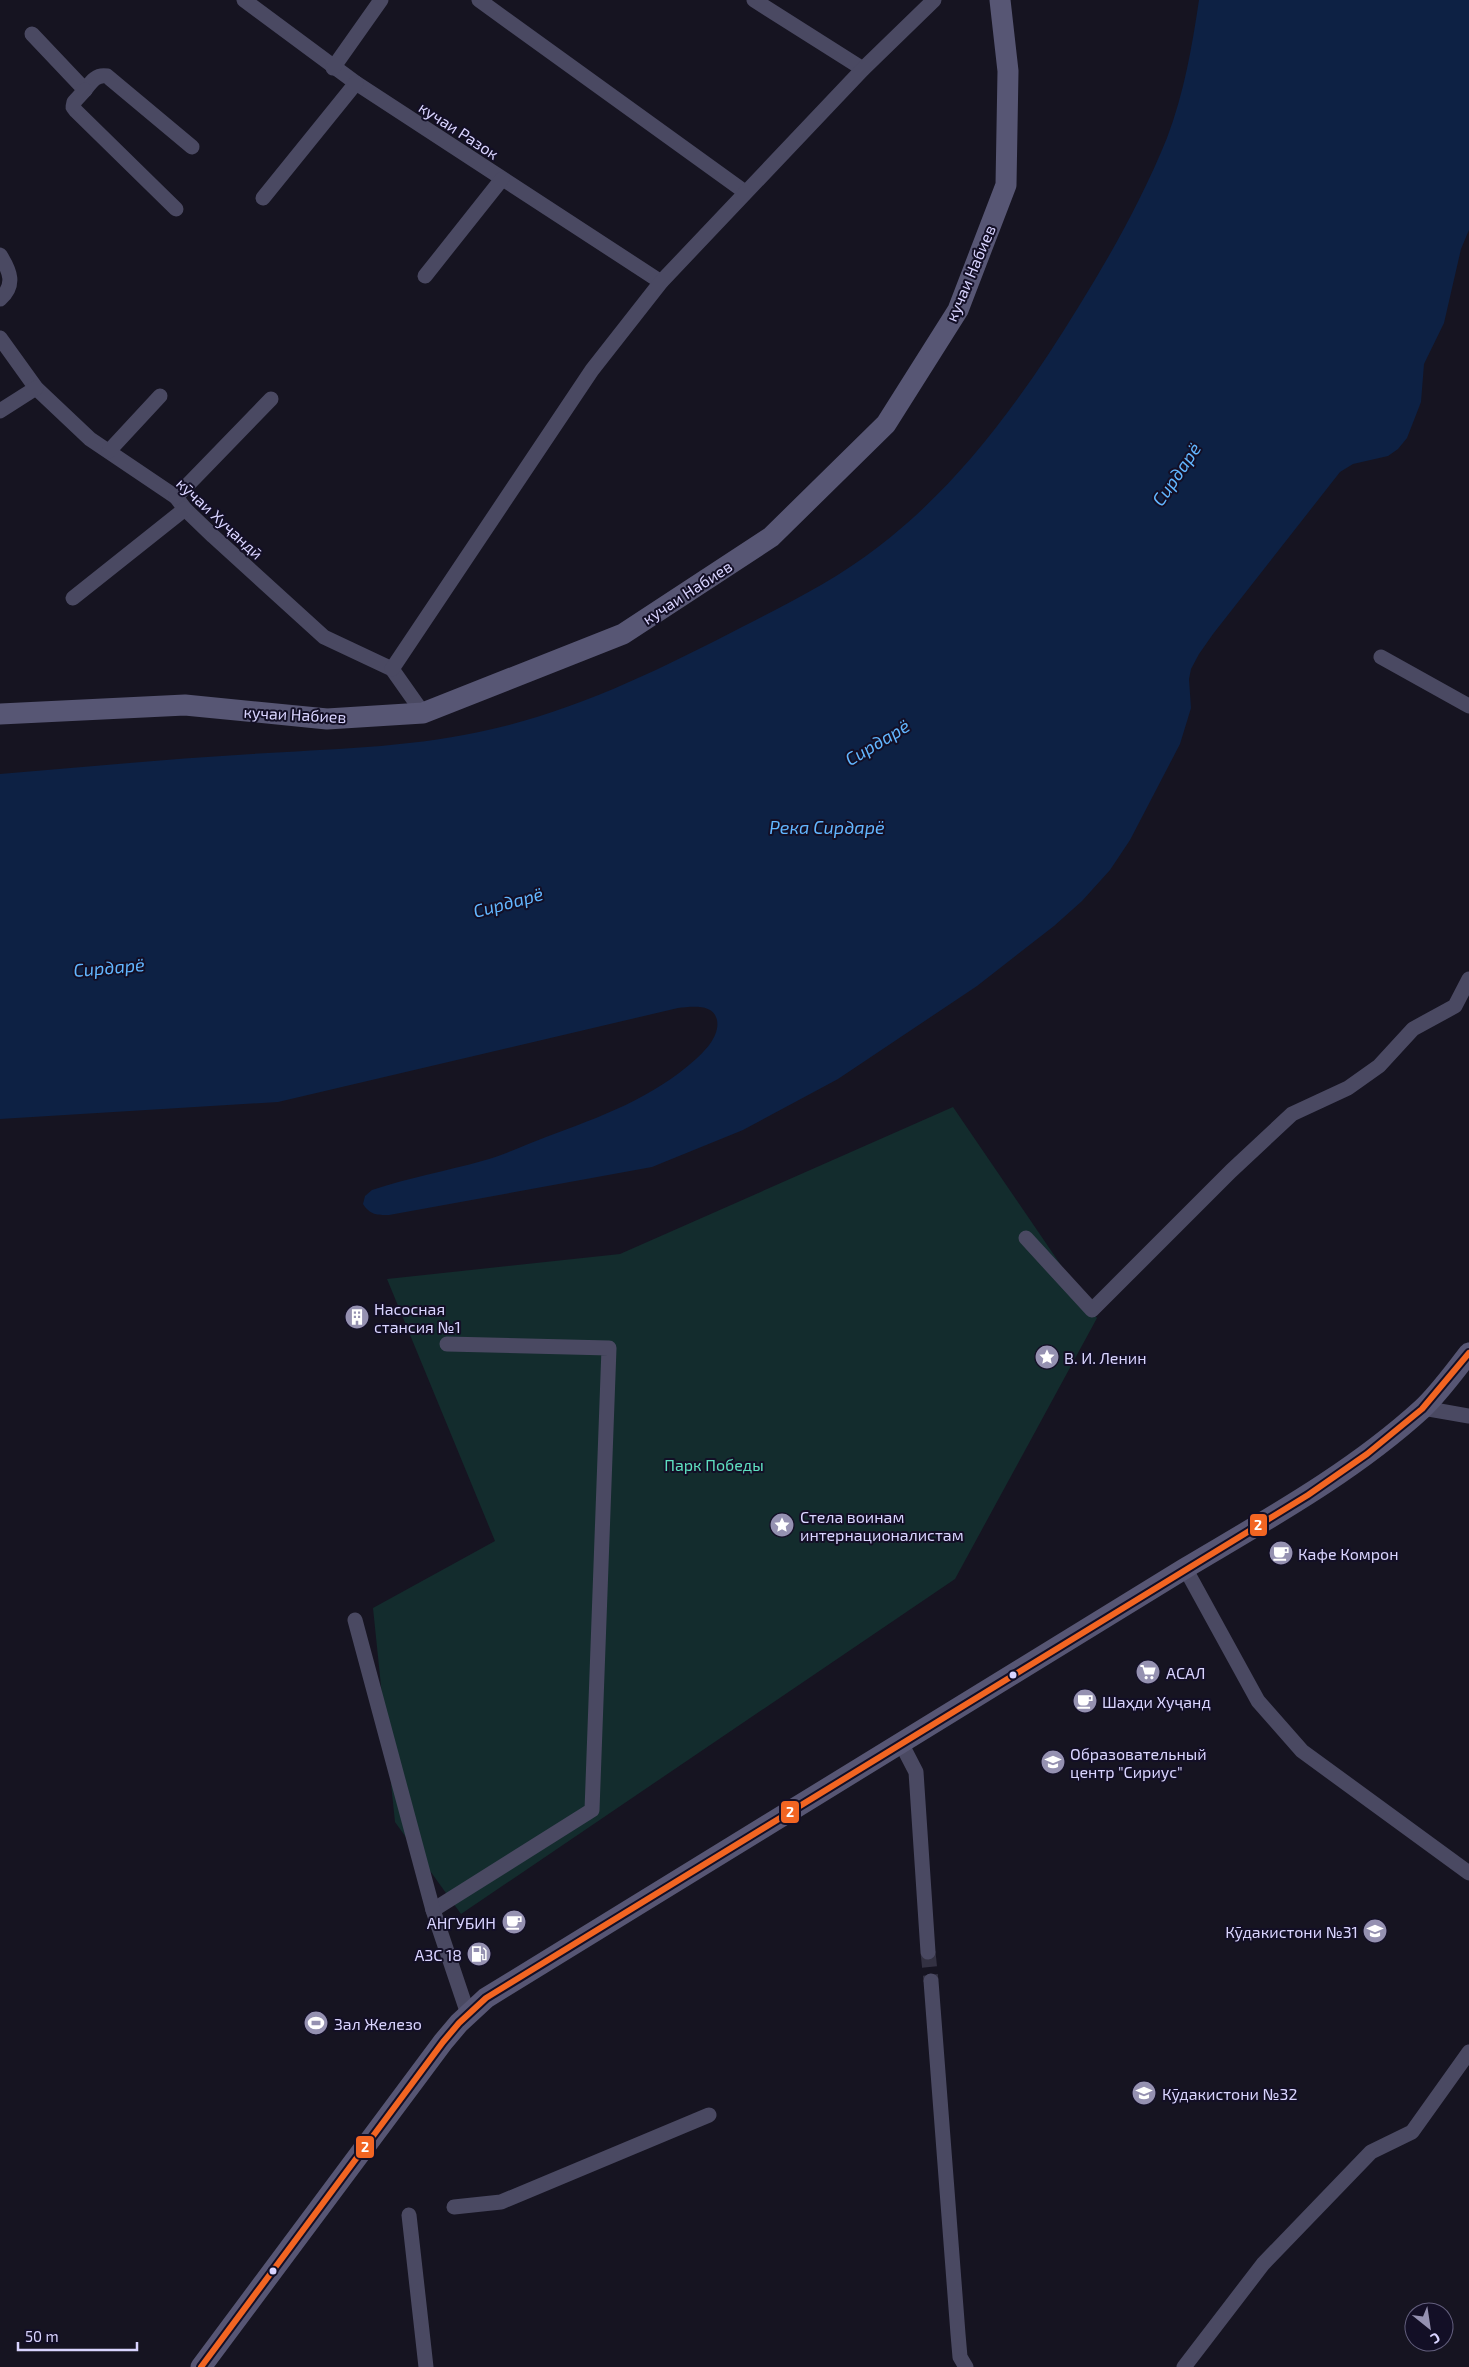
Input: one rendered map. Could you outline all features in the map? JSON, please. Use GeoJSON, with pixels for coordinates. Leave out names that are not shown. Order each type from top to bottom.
{"type":"FeatureCollection","features":[{"type":"Feature","properties":{"kind":"main road","name":"кучаи Набиев"},"geometry":{"type":"LineString","coordinates":[[0,714],[185,705],[327,718],[423,714],[623,634],[771,537],[886,424],[958,310],[1006,185],[1008,71],[1000,0]]}},
{"type":"Feature","properties":{"kind":"main road"},"geometry":{"type":"LineString","coordinates":[[201,2367],[443,2042],[468,2014],[486,1998],[1284,1509],[1345,1469],[1422,1408],[1469,1353]]}},
{"type":"Feature","properties":{"kind":"street","name":"кучаи Разок"},"geometry":{"type":"LineString","coordinates":[[244,0],[333,68],[661,282]]}},
{"type":"Feature","properties":{"kind":"street"},"geometry":{"type":"LineString","coordinates":[[333,68],[381,0]]}},
{"type":"Feature","properties":{"kind":"street"},"geometry":{"type":"LineString","coordinates":[[479,0],[745,192]]}},
{"type":"Feature","properties":{"kind":"street"},"geometry":{"type":"LineString","coordinates":[[754,0],[863,69]]}},
{"type":"Feature","properties":{"kind":"street"},"geometry":{"type":"LineString","coordinates":[[423,714],[392,669],[592,370],[661,282],[863,69],[934,0]]}},
{"type":"Feature","properties":{"kind":"street"},"geometry":{"type":"LineString","coordinates":[[32,34],[85,90]]}},
{"type":"Feature","properties":{"kind":"street"},"geometry":{"type":"LineString","coordinates":[[176,209],[76,112],[73,107],[74,102],[94,78],[101,75],[107,76],[192,147]]}},
{"type":"Feature","properties":{"kind":"street"},"geometry":{"type":"LineString","coordinates":[[263,198],[356,83]]}},
{"type":"Feature","properties":{"kind":"street"},"geometry":{"type":"LineString","coordinates":[[424,276],[502,179]]}},
{"type":"Feature","properties":{"kind":"street"},"geometry":{"type":"LineString","coordinates":[[0,255],[8,269],[11,281],[7,294],[0,300]]}},
{"type":"Feature","properties":{"kind":"street","name":"кӯчаи Хуҷандӣ"},"geometry":{"type":"LineString","coordinates":[[0,338],[36,388],[90,438],[180,503],[324,637],[392,669]]}},
{"type":"Feature","properties":{"kind":"street"},"geometry":{"type":"LineString","coordinates":[[0,411],[36,388]]}},
{"type":"Feature","properties":{"kind":"street"},"geometry":{"type":"LineString","coordinates":[[109,451],[160,396]]}},
{"type":"Feature","properties":{"kind":"street"},"geometry":{"type":"LineString","coordinates":[[73,598],[180,503],[271,399]]}},
{"type":"Feature","properties":{"kind":"street"},"geometry":{"type":"LineString","coordinates":[[1381,657],[1469,706]]}},
{"type":"Feature","properties":{"kind":"street"},"geometry":{"type":"LineString","coordinates":[[1026,1238],[1092,1310],[1231,1171],[1292,1114],[1348,1088],[1379,1066],[1413,1029],[1455,1006],[1469,979]]}},
{"type":"Feature","properties":{"kind":"street"},"geometry":{"type":"LineString","coordinates":[[433,1910],[592,1810],[609,1348],[447,1344]]}},
{"type":"Feature","properties":{"kind":"street"},"geometry":{"type":"LineString","coordinates":[[1422,1408],[1469,1416]]}},
{"type":"Feature","properties":{"kind":"street"},"geometry":{"type":"LineString","coordinates":[[1185,1568],[1258,1701],[1302,1752],[1469,1873]]}},
{"type":"Feature","properties":{"kind":"street"},"geometry":{"type":"LineString","coordinates":[[355,1620],[433,1910],[468,2014]]}},
{"type":"Feature","properties":{"kind":"street"},"geometry":{"type":"LineString","coordinates":[[901,1743],[916,1772],[928,1952]]}},
{"type":"Feature","properties":{"kind":"street"},"geometry":{"type":"LineString","coordinates":[[931,1981],[960,2357],[966,2367]]}},
{"type":"Feature","properties":{"kind":"street"},"geometry":{"type":"LineString","coordinates":[[1184,2367],[1262,2264],[1371,2152],[1412,2132],[1469,2052]]}},
{"type":"Feature","properties":{"kind":"street"},"geometry":{"type":"LineString","coordinates":[[454,2207],[501,2202],[709,2115]]}},
{"type":"Feature","properties":{"kind":"street"},"geometry":{"type":"LineString","coordinates":[[409,2215],[426,2367]]}},
{"type":"Feature","properties":{"kind":"green space","name":"Парк Победы"},"geometry":{"type":"Polygon","coordinates":[[[953,1107],[1097,1318],[955,1579],[461,1914],[395,1822],[373,1608],[495,1541],[387,1279],[620,1254],[953,1107]]]}},
{"type":"Feature","properties":{"kind":"water","name":"Река Сирдарё"},"geometry":{"type":"Polygon","coordinates":[[[1199,0],[1469,0],[1469,230],[1461,249],[1444,323],[1424,364],[1421,402],[1407,438],[1398,449],[1388,456],[1353,464],[1340,472],[1213,634],[1191,669],[1189,679],[1191,708],[1180,744],[1130,840],[1110,870],[1082,901],[1054,926],[977,986],[838,1079],[743,1130],[652,1167],[389,1215],[374,1214],[363,1204],[365,1196],[372,1190],[498,1156],[606,1114],[644,1096],[679,1073],[708,1047],[716,1031],[717,1020],[715,1015],[706,1008],[678,1008],[278,1102],[0,1119],[0,774],[189,758],[394,745],[451,737],[514,724],[581,702],[647,674],[777,609],[846,570],[909,522],[964,466],[990,436],[1037,372],[1079,306],[1127,224],[1167,138],[1187,70],[1199,0]]]}},
{"type":"Feature","properties":{"kind":"tunnel"},"geometry":{"type":"LineString","coordinates":[[928,1952],[931,1981]]}},
{"type":"Feature","properties":{"kind":"transit line","name":"2"},"geometry":{"type":"LineString","coordinates":[[201,2367],[443,2042],[459,2023],[486,1998],[1308,1495],[1367,1454],[1422,1409],[1469,1353]]}},
{"type":"Feature","properties":{"kind":"place","name":"Насосная стансия №1"},"geometry":{"type":"Point","coordinates":[357,1317]}},
{"type":"Feature","properties":{"kind":"place","name":"В. И. Ленин"},"geometry":{"type":"Point","coordinates":[1047,1357]}},
{"type":"Feature","properties":{"kind":"place","name":"Стела воинам интернационалистам"},"geometry":{"type":"Point","coordinates":[782,1525]}},
{"type":"Feature","properties":{"kind":"place","name":"Кафе Комрон"},"geometry":{"type":"Point","coordinates":[1281,1553]}},
{"type":"Feature","properties":{"kind":"place","name":"АСАЛ"},"geometry":{"type":"Point","coordinates":[1148,1672]}},
{"type":"Feature","properties":{"kind":"place","name":"Шаҳди Хуҷанд"},"geometry":{"type":"Point","coordinates":[1085,1701]}},
{"type":"Feature","properties":{"kind":"place","name":"Образовательный центр \"Сириус\""},"geometry":{"type":"Point","coordinates":[1053,1762]}},
{"type":"Feature","properties":{"kind":"place","name":"АНГУБИН"},"geometry":{"type":"Point","coordinates":[514,1922]}},
{"type":"Feature","properties":{"kind":"place","name":"Кӯдакистони №31"},"geometry":{"type":"Point","coordinates":[1375,1931]}},
{"type":"Feature","properties":{"kind":"place","name":"АЗС 18"},"geometry":{"type":"Point","coordinates":[479,1954]}},
{"type":"Feature","properties":{"kind":"place","name":"Зал Железо"},"geometry":{"type":"Point","coordinates":[316,2023]}},
{"type":"Feature","properties":{"kind":"place","name":"Кӯдакистони №32"},"geometry":{"type":"Point","coordinates":[1144,2093]}},
{"type":"Feature","properties":{"kind":"water label","name":"Сирдарё"},"geometry":{"type":"Point","coordinates":[1176,474]}},
{"type":"Feature","properties":{"kind":"water label","name":"Сирдарё"},"geometry":{"type":"Point","coordinates":[877,742]}},
{"type":"Feature","properties":{"kind":"water label","name":"Сирдарё"},"geometry":{"type":"Point","coordinates":[508,902]}},
{"type":"Feature","properties":{"kind":"water label","name":"Сирдарё"},"geometry":{"type":"Point","coordinates":[109,967]}}]}
